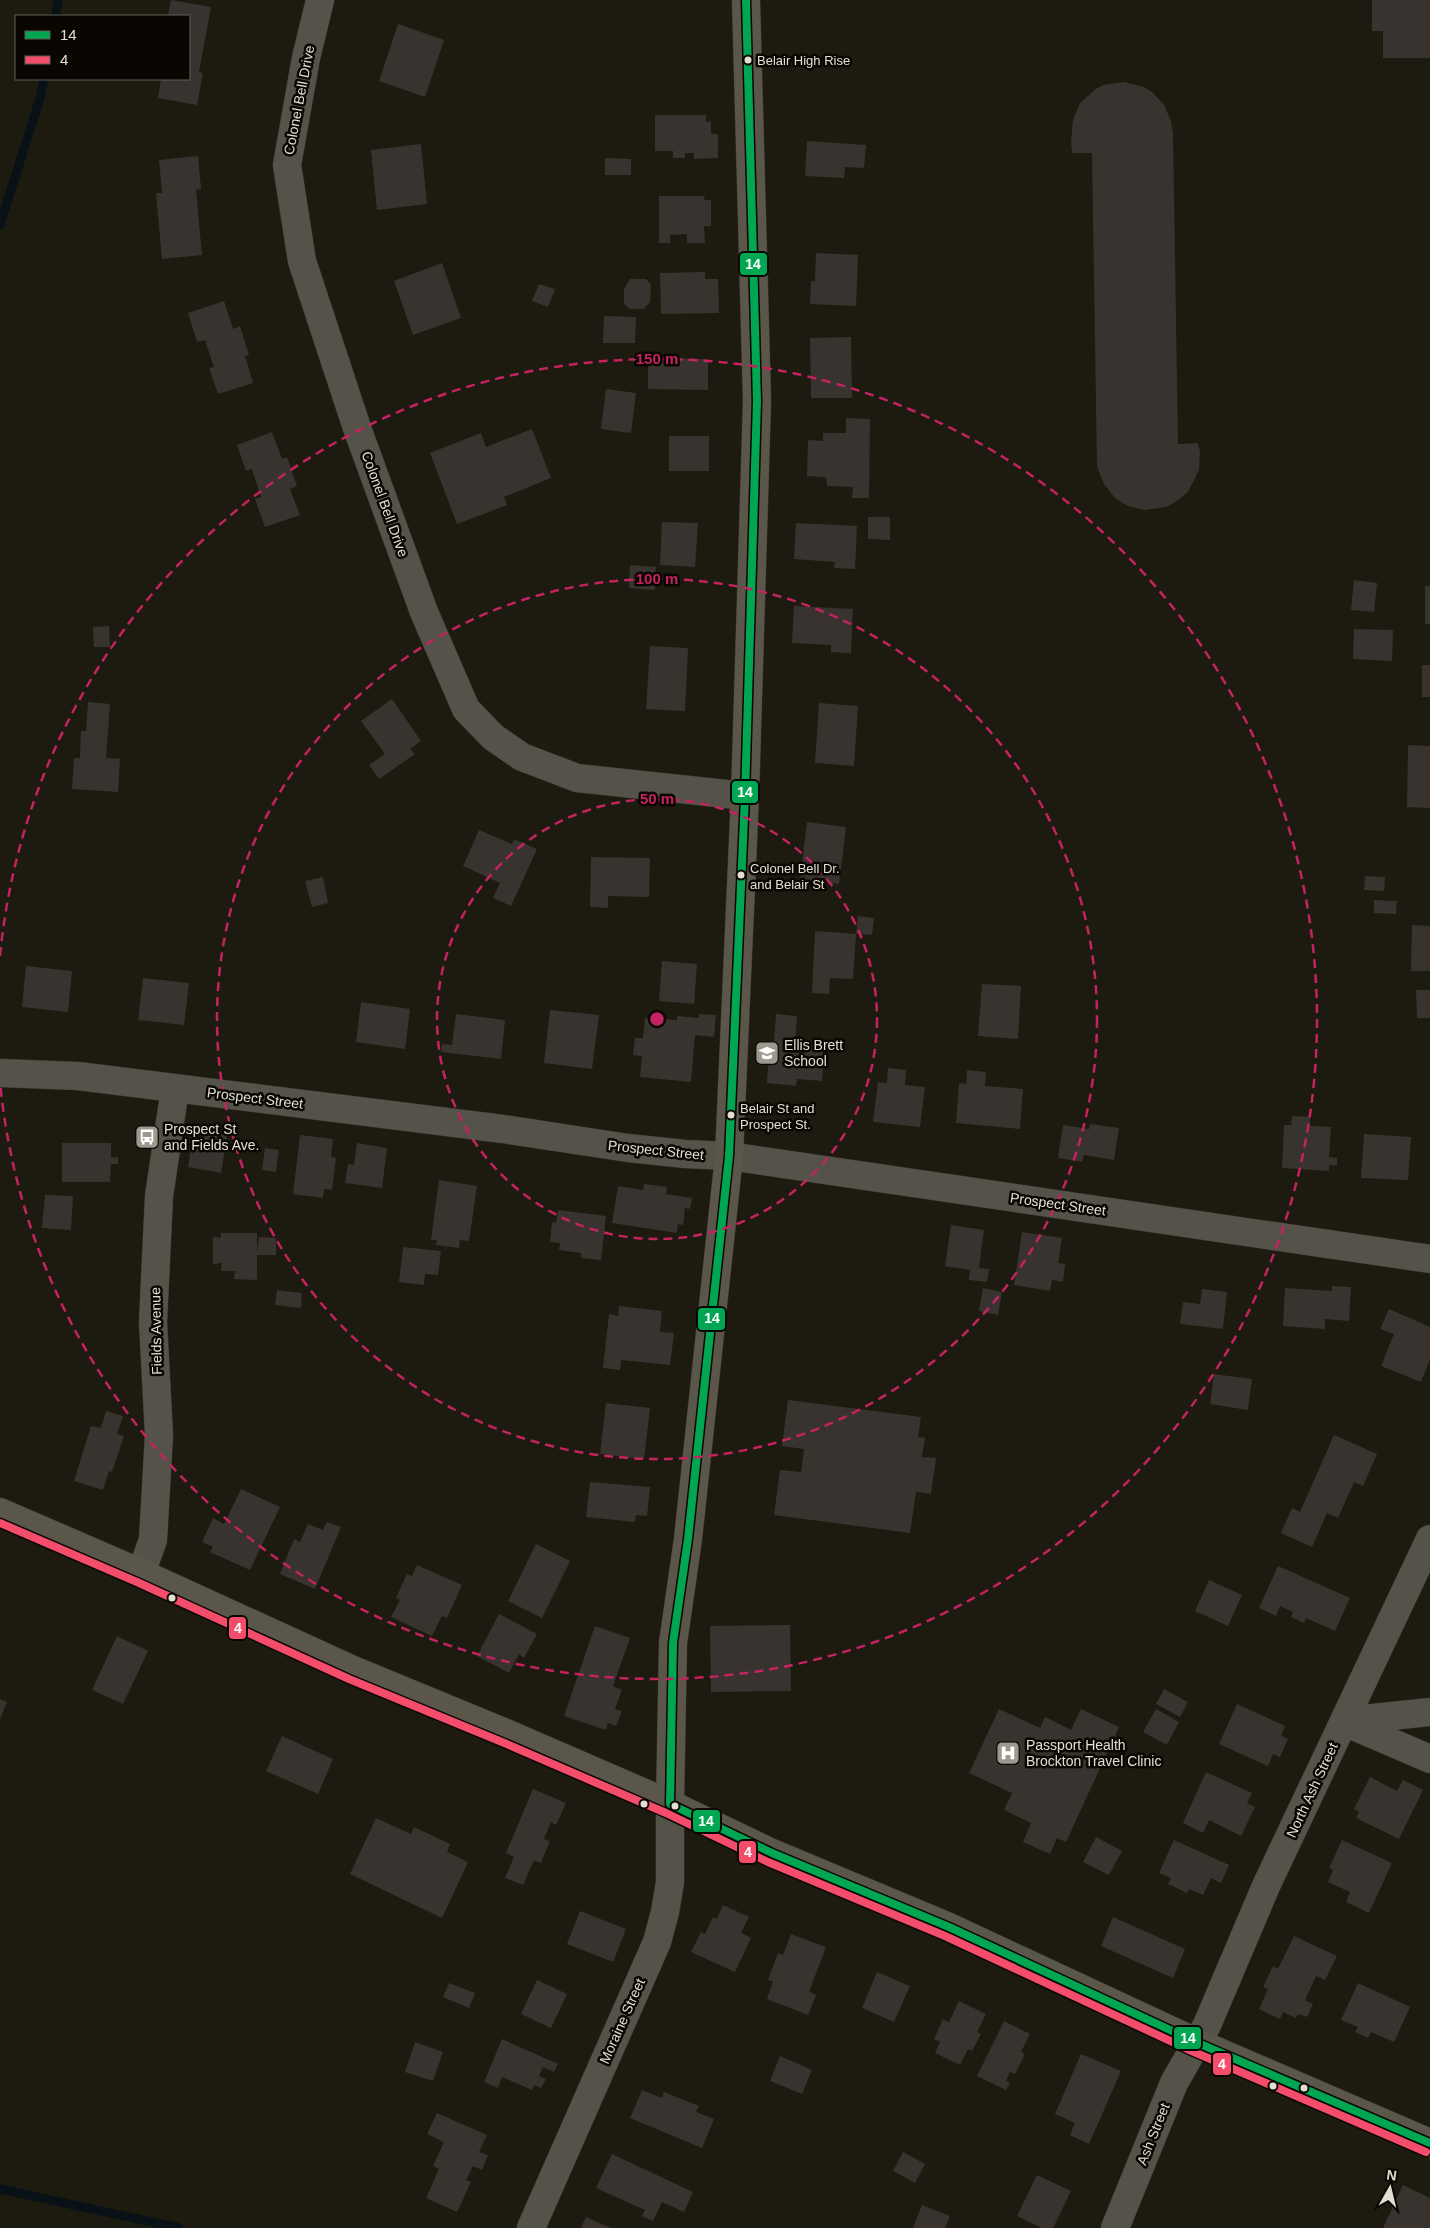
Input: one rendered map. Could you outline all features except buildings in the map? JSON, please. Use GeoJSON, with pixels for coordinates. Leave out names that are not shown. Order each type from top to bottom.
{"type":"FeatureCollection","features":[{"type":"Feature","properties":{"kind":"main road"},"geometry":{"type":"LineString","coordinates":[[670,1804],[673,1643],[688,1539],[730,1156],[745,796],[757,401],[746,0]]}},
{"type":"Feature","properties":{"kind":"main road"},"geometry":{"type":"LineString","coordinates":[[0,1512],[141,1573],[353,1670],[506,1733],[670,1804],[772,1853],[949,1927],[1198,2043],[1430,2143]]}},
{"type":"Feature","properties":{"kind":"street","name":"Colonel Bell Drive"},"geometry":{"type":"LineString","coordinates":[[320,0],[306,58],[287,165],[302,261],[357,428],[421,603],[466,709],[493,737],[522,757],[577,778],[745,796]]}},
{"type":"Feature","properties":{"kind":"street","name":"Prospect Street"},"geometry":{"type":"LineString","coordinates":[[0,1073],[78,1076],[503,1129],[628,1148],[685,1154],[730,1156],[1430,1259]]}},
{"type":"Feature","properties":{"kind":"street","name":"Fields Avenue"},"geometry":{"type":"LineString","coordinates":[[141,1573],[153,1540],[159,1435],[153,1322],[159,1196],[175,1089]]}},
{"type":"Feature","properties":{"kind":"street","name":"North Ash Street"},"geometry":{"type":"LineString","coordinates":[[1198,2043],[1266,1886],[1430,1539]]}},
{"type":"Feature","properties":{"kind":"street"},"geometry":{"type":"LineString","coordinates":[[1344,1722],[1430,1712]]}},
{"type":"Feature","properties":{"kind":"street"},"geometry":{"type":"LineString","coordinates":[[1344,1722],[1430,1759]]}},
{"type":"Feature","properties":{"kind":"street","name":"Moraine Street"},"geometry":{"type":"LineString","coordinates":[[531,2228],[657,1942],[666,1912],[670,1882],[670,1804]]}},
{"type":"Feature","properties":{"kind":"street","name":"Ash Street"},"geometry":{"type":"LineString","coordinates":[[1115,2228],[1174,2082],[1198,2043]]}},
{"type":"Feature","properties":{"kind":"waterway"},"geometry":{"type":"LineString","coordinates":[[56,15],[58,0]]}},
{"type":"Feature","properties":{"kind":"waterway"},"geometry":{"type":"LineString","coordinates":[[0,225],[40,98],[44,80]]}},
{"type":"Feature","properties":{"kind":"waterway"},"geometry":{"type":"LineString","coordinates":[[0,2189],[179,2228]]}},
{"type":"Feature","properties":{"kind":"transit line","name":"14"},"geometry":{"type":"LineString","coordinates":[[746,0],[757,401],[745,796],[729,1156],[688,1539],[673,1643],[670,1804],[772,1853],[949,1927],[1198,2043],[1430,2143]]}},
{"type":"Feature","properties":{"kind":"transit line","name":"4"},"geometry":{"type":"LineString","coordinates":[[0,1523],[137,1582],[349,1679],[502,1742],[666,1813],[768,1862],[945,1936],[1194,2052],[1426,2152]]}},
{"type":"Feature","properties":{"kind":"place","name":"Belair High Rise"},"geometry":{"type":"Point","coordinates":[748,60]}},
{"type":"Feature","properties":{"kind":"place","name":"Colonel Bell Dr. and Belair St"},"geometry":{"type":"Point","coordinates":[741,875]}},
{"type":"Feature","properties":{"kind":"place","name":"Ellis Brett School"},"geometry":{"type":"Point","coordinates":[767,1053]}},
{"type":"Feature","properties":{"kind":"place","name":"Belair St and Prospect St."},"geometry":{"type":"Point","coordinates":[731,1115]}},
{"type":"Feature","properties":{"kind":"place","name":"Prospect St and Fields Ave."},"geometry":{"type":"Point","coordinates":[147,1137]}},
{"type":"Feature","properties":{"kind":"place","name":"Passport Health Brockton Travel Clinic"},"geometry":{"type":"Point","coordinates":[1008,1753]}}]}
